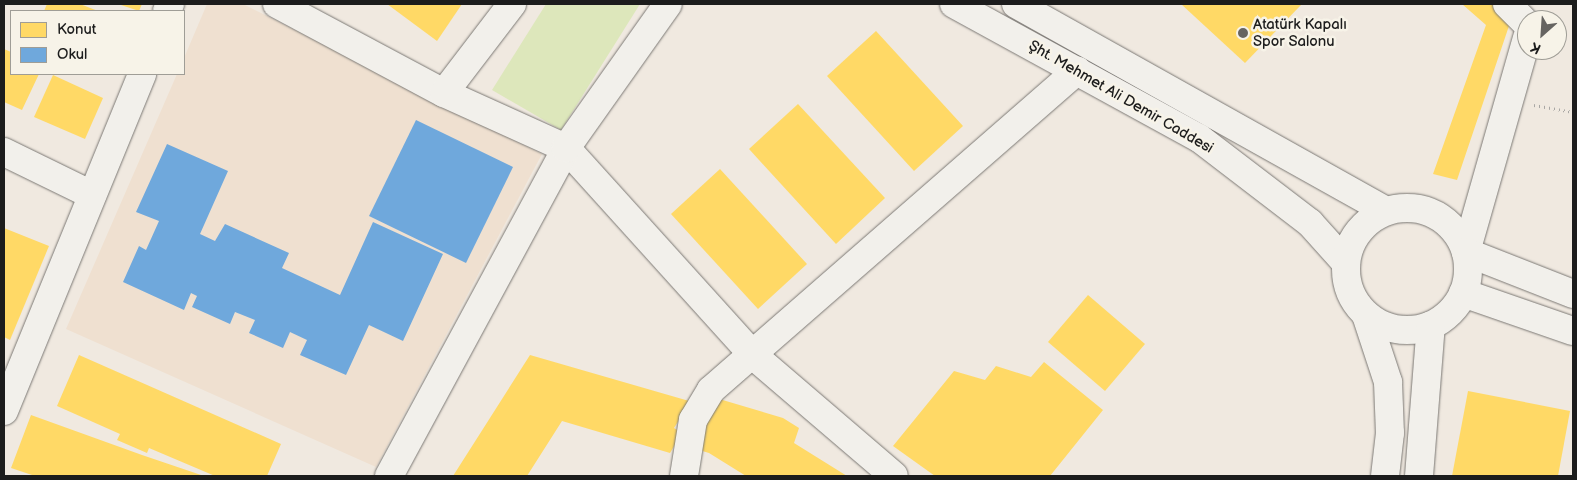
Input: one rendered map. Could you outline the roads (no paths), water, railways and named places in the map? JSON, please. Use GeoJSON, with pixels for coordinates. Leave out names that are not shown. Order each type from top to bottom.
{"type":"FeatureCollection","features":[{"type":"Feature","properties":{"kind":"street"},"geometry":{"type":"LineString","coordinates":[[277,4],[444,93],[566,148],[754,356],[894,476]]}},
{"type":"Feature","properties":{"kind":"street"},"geometry":{"type":"LineString","coordinates":[[444,93],[512,4]]}},
{"type":"Feature","properties":{"kind":"street"},"geometry":{"type":"LineString","coordinates":[[390,476],[566,148],[668,4]]}},
{"type":"Feature","properties":{"kind":"street","name":"Şht. Mehmet Ali Demir Caddesi"},"geometry":{"type":"LineString","coordinates":[[954,4],[1199,138],[1310,223],[1346,263]]}},
{"type":"Feature","properties":{"kind":"street","name":"Şht. Mehmet Ali Demir Caddesi"},"geometry":{"type":"LineString","coordinates":[[1016,4],[1386,211]]}},
{"type":"Feature","properties":{"kind":"street"},"geometry":{"type":"LineString","coordinates":[[1507,4],[1517,14]]}},
{"type":"Feature","properties":{"kind":"street"},"geometry":{"type":"LineString","coordinates":[[1521,60],[1466,252],[1468,269],[1463,293],[1452,310],[1431,325],[1404,330],[1382,324],[1366,314],[1355,301],[1346,278],[1346,263],[1352,242],[1360,228],[1386,211],[1408,207],[1428,211],[1447,222],[1466,252],[1573,294]]}},
{"type":"Feature","properties":{"kind":"street"},"geometry":{"type":"LineString","coordinates":[[684,476],[693,420],[711,390],[754,356],[1077,71]]}},
{"type":"Feature","properties":{"kind":"street"},"geometry":{"type":"LineString","coordinates":[[4,411],[142,75]]}},
{"type":"Feature","properties":{"kind":"street"},"geometry":{"type":"LineString","coordinates":[[4,152],[92,195]]}},
{"type":"Feature","properties":{"kind":"street"},"geometry":{"type":"LineString","coordinates":[[1463,293],[1573,331]]}},
{"type":"Feature","properties":{"kind":"street"},"geometry":{"type":"LineString","coordinates":[[1366,314],[1388,382],[1390,433],[1385,476]]}},
{"type":"Feature","properties":{"kind":"street"},"geometry":{"type":"LineString","coordinates":[[1419,476],[1431,325]]}},
{"type":"Feature","properties":{"kind":"place","name":"Atatürk Kapalı Spor Salonu"},"geometry":{"type":"Point","coordinates":[1243,33]}}]}
